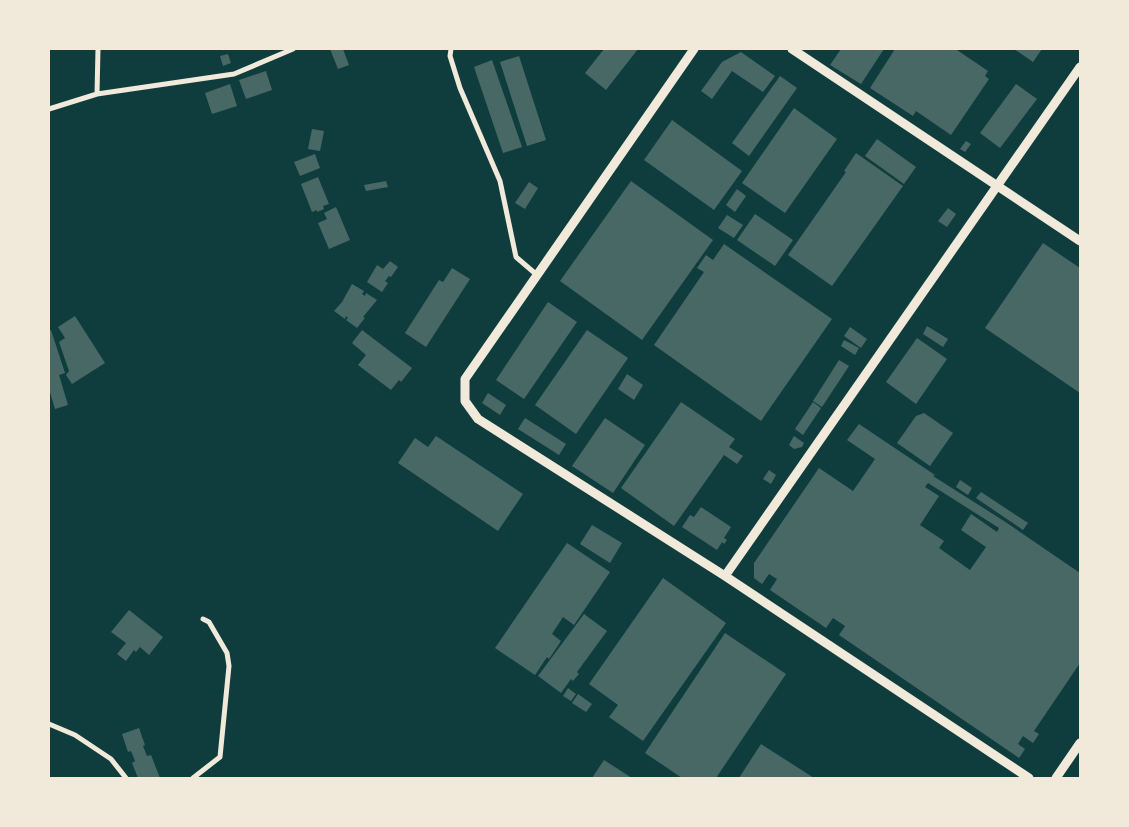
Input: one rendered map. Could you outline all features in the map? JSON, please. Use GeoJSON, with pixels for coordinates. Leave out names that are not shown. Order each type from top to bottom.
{"type":"FeatureCollection","features":[{"type":"Feature","properties":{"kind":"street"},"geometry":{"type":"LineString","coordinates":[[97,94],[98,49]]}},
{"type":"Feature","properties":{"kind":"street"},"geometry":{"type":"LineString","coordinates":[[49,109],[97,94],[234,74],[293,49]]}},
{"type":"Feature","properties":{"kind":"street"},"geometry":{"type":"LineString","coordinates":[[451,49],[450,56],[460,88],[500,181],[516,256],[537,276]]}},
{"type":"Feature","properties":{"kind":"street"},"geometry":{"type":"LineString","coordinates":[[694,49],[465,379],[465,401],[478,419],[724,576],[1029,778]]}},
{"type":"Feature","properties":{"kind":"street"},"geometry":{"type":"LineString","coordinates":[[792,49],[1080,242]]}},
{"type":"Feature","properties":{"kind":"street"},"geometry":{"type":"LineString","coordinates":[[724,576],[1080,67]]}},
{"type":"Feature","properties":{"kind":"street"},"geometry":{"type":"LineString","coordinates":[[193,778],[220,757],[229,666],[227,653],[209,622],[203,619]]}},
{"type":"Feature","properties":{"kind":"street"},"geometry":{"type":"LineString","coordinates":[[49,724],[75,735],[111,759],[126,778]]}},
{"type":"Feature","properties":{"kind":"street"},"geometry":{"type":"LineString","coordinates":[[1056,778],[1080,743]]}},
{"type":"Feature","properties":{"kind":"building"},"geometry":{"type":"Polygon","coordinates":[[[330,49],[343,49],[349,65],[338,69],[330,49]]]}},
{"type":"Feature","properties":{"kind":"building"},"geometry":{"type":"Polygon","coordinates":[[[604,49],[638,49],[606,90],[585,73],[604,49]]]}},
{"type":"Feature","properties":{"kind":"building"},"geometry":{"type":"Polygon","coordinates":[[[841,49],[884,49],[861,84],[830,65],[841,49]]]}},
{"type":"Feature","properties":{"kind":"building"},"geometry":{"type":"Polygon","coordinates":[[[895,49],[958,49],[988,71],[985,76],[989,79],[951,135],[916,111],[913,116],[870,88],[895,49]]]}},
{"type":"Feature","properties":{"kind":"building"},"geometry":{"type":"Polygon","coordinates":[[[1014,49],[1042,49],[1033,62],[1014,49]]]}},
{"type":"Feature","properties":{"kind":"building"},"geometry":{"type":"Polygon","coordinates":[[[741,52],[775,76],[763,92],[732,71],[712,99],[701,91],[722,62],[741,52]]]}},
{"type":"Feature","properties":{"kind":"building"},"geometry":{"type":"Polygon","coordinates":[[[228,54],[231,63],[223,66],[220,56],[228,54]]]}},
{"type":"Feature","properties":{"kind":"building"},"geometry":{"type":"Polygon","coordinates":[[[519,56],[546,140],[527,146],[500,62],[519,56]]]}},
{"type":"Feature","properties":{"kind":"building"},"geometry":{"type":"Polygon","coordinates":[[[492,60],[522,147],[503,153],[474,67],[492,60]]]}},
{"type":"Feature","properties":{"kind":"building"},"geometry":{"type":"Polygon","coordinates":[[[266,71],[272,90],[246,99],[239,80],[266,71]]]}},
{"type":"Feature","properties":{"kind":"building"},"geometry":{"type":"Polygon","coordinates":[[[780,76],[797,88],[749,156],[732,143],[780,76]]]}},
{"type":"Feature","properties":{"kind":"building"},"geometry":{"type":"Polygon","coordinates":[[[230,84],[237,106],[212,114],[205,93],[230,84]]]}},
{"type":"Feature","properties":{"kind":"building"},"geometry":{"type":"Polygon","coordinates":[[[1016,84],[1037,99],[1000,148],[980,133],[1016,84]]]}},
{"type":"Feature","properties":{"kind":"building"},"geometry":{"type":"Polygon","coordinates":[[[794,108],[837,139],[785,213],[742,183],[794,108]]]}},
{"type":"Feature","properties":{"kind":"building"},"geometry":{"type":"Polygon","coordinates":[[[672,120],[742,171],[714,210],[644,160],[672,120]]]}},
{"type":"Feature","properties":{"kind":"building"},"geometry":{"type":"Polygon","coordinates":[[[312,129],[324,131],[320,151],[308,149],[312,129]]]}},
{"type":"Feature","properties":{"kind":"building"},"geometry":{"type":"Polygon","coordinates":[[[877,139],[916,167],[904,184],[865,156],[877,139]]]}},
{"type":"Feature","properties":{"kind":"building"},"geometry":{"type":"Polygon","coordinates":[[[966,141],[971,144],[965,152],[960,149],[966,141]]]}},
{"type":"Feature","properties":{"kind":"building"},"geometry":{"type":"Polygon","coordinates":[[[856,153],[903,186],[832,286],[788,255],[846,172],[844,171],[856,153]]]}},
{"type":"Feature","properties":{"kind":"building"},"geometry":{"type":"Polygon","coordinates":[[[315,154],[320,168],[300,176],[294,162],[315,154]]]}},
{"type":"Feature","properties":{"kind":"building"},"geometry":{"type":"Polygon","coordinates":[[[318,177],[329,204],[323,206],[324,209],[312,212],[301,184],[318,177]]]}},
{"type":"Feature","properties":{"kind":"building"},"geometry":{"type":"Polygon","coordinates":[[[386,181],[388,187],[366,191],[364,185],[386,181]]]}},
{"type":"Feature","properties":{"kind":"building"},"geometry":{"type":"Polygon","coordinates":[[[631,181],[713,240],[642,340],[560,281],[631,181]]]}},
{"type":"Feature","properties":{"kind":"building"},"geometry":{"type":"Polygon","coordinates":[[[529,182],[538,188],[525,209],[515,203],[529,182]]]}},
{"type":"Feature","properties":{"kind":"building"},"geometry":{"type":"Polygon","coordinates":[[[737,189],[746,196],[735,212],[726,205],[737,189]]]}},
{"type":"Feature","properties":{"kind":"building"},"geometry":{"type":"Polygon","coordinates":[[[336,207],[350,240],[329,249],[318,223],[327,219],[324,213],[336,207]]]}},
{"type":"Feature","properties":{"kind":"building"},"geometry":{"type":"Polygon","coordinates":[[[948,208],[956,214],[947,227],[938,221],[948,208]]]}},
{"type":"Feature","properties":{"kind":"building"},"geometry":{"type":"Polygon","coordinates":[[[755,214],[793,240],[775,266],[737,240],[755,214]]]}},
{"type":"Feature","properties":{"kind":"building"},"geometry":{"type":"Polygon","coordinates":[[[727,215],[743,225],[734,238],[718,228],[727,215]]]}},
{"type":"Feature","properties":{"kind":"building"},"geometry":{"type":"Polygon","coordinates":[[[1043,243],[1080,268],[1080,393],[985,328],[1043,243]]]}},
{"type":"Feature","properties":{"kind":"building"},"geometry":{"type":"Polygon","coordinates":[[[724,244],[832,319],[761,421],[654,345],[704,272],[697,268],[706,255],[713,260],[724,244]]]}},
{"type":"Feature","properties":{"kind":"building"},"geometry":{"type":"Polygon","coordinates":[[[390,261],[398,267],[391,277],[389,276],[385,281],[388,283],[382,292],[367,282],[377,265],[383,269],[390,261]]]}},
{"type":"Feature","properties":{"kind":"building"},"geometry":{"type":"Polygon","coordinates":[[[452,268],[470,279],[426,347],[405,333],[439,280],[443,282],[452,268]]]}},
{"type":"Feature","properties":{"kind":"building"},"geometry":{"type":"Polygon","coordinates":[[[352,284],[364,291],[362,294],[365,296],[366,293],[377,300],[363,317],[365,318],[357,328],[346,320],[348,318],[346,316],[345,319],[334,311],[342,302],[352,284]]]}},
{"type":"Feature","properties":{"kind":"building"},"geometry":{"type":"Polygon","coordinates":[[[548,302],[577,322],[524,399],[496,380],[548,302]]]}},
{"type":"Feature","properties":{"kind":"building"},"geometry":{"type":"Polygon","coordinates":[[[75,316],[105,363],[72,384],[66,375],[69,371],[59,342],[65,338],[58,327],[75,316]]]}},
{"type":"Feature","properties":{"kind":"building"},"geometry":{"type":"Polygon","coordinates":[[[927,326],[948,339],[943,347],[923,334],[927,326]]]}},
{"type":"Feature","properties":{"kind":"building"},"geometry":{"type":"Polygon","coordinates":[[[850,327],[867,339],[861,348],[844,336],[850,327]]]}},
{"type":"Feature","properties":{"kind":"building"},"geometry":{"type":"Polygon","coordinates":[[[51,330],[65,373],[59,375],[68,405],[55,409],[49,389],[49,331],[51,330]]]}},
{"type":"Feature","properties":{"kind":"building"},"geometry":{"type":"Polygon","coordinates":[[[362,330],[412,368],[401,382],[399,380],[391,390],[358,365],[366,355],[352,343],[362,330]]]}},
{"type":"Feature","properties":{"kind":"building"},"geometry":{"type":"Polygon","coordinates":[[[587,330],[628,358],[576,434],[535,405],[587,330]]]}},
{"type":"Feature","properties":{"kind":"building"},"geometry":{"type":"Polygon","coordinates":[[[917,338],[947,359],[916,404],[886,382],[917,338]]]}},
{"type":"Feature","properties":{"kind":"building"},"geometry":{"type":"Polygon","coordinates":[[[844,340],[859,348],[855,355],[841,346],[844,340]]]}},
{"type":"Feature","properties":{"kind":"building"},"geometry":{"type":"Polygon","coordinates":[[[839,360],[849,366],[822,407],[813,401],[839,360]]]}},
{"type":"Feature","properties":{"kind":"building"},"geometry":{"type":"Polygon","coordinates":[[[627,374],[643,385],[634,400],[618,389],[627,374]]]}},
{"type":"Feature","properties":{"kind":"building"},"geometry":{"type":"Polygon","coordinates":[[[488,393],[506,405],[500,415],[482,403],[488,393]]]}},
{"type":"Feature","properties":{"kind":"building"},"geometry":{"type":"Polygon","coordinates":[[[681,402],[735,439],[729,447],[743,456],[737,464],[724,455],[674,526],[621,488],[681,402]]]}},
{"type":"Feature","properties":{"kind":"building"},"geometry":{"type":"Polygon","coordinates":[[[813,402],[821,408],[803,435],[795,429],[813,402]]]}},
{"type":"Feature","properties":{"kind":"building"},"geometry":{"type":"Polygon","coordinates":[[[924,413],[953,433],[930,466],[897,443],[916,416],[924,413]]]}},
{"type":"Feature","properties":{"kind":"building"},"geometry":{"type":"Polygon","coordinates":[[[525,418],[566,444],[559,455],[518,429],[525,418]]]}},
{"type":"Feature","properties":{"kind":"building"},"geometry":{"type":"Polygon","coordinates":[[[605,418],[645,445],[613,493],[572,466],[605,418]]]}},
{"type":"Feature","properties":{"kind":"building"},"geometry":{"type":"Polygon","coordinates":[[[859,424],[935,475],[933,476],[1004,521],[1080,573],[1080,663],[1034,731],[1039,734],[1033,743],[1023,736],[1018,744],[1025,749],[1019,758],[839,635],[845,626],[833,618],[826,628],[770,590],[777,579],[769,574],[762,584],[754,578],[754,563],[819,468],[853,491],[875,459],[847,440],[859,424]],[[928,483],[925,487],[939,496],[920,525],[944,541],[939,548],[970,570],[986,547],[961,530],[971,514],[997,532],[999,528],[928,483]]]}},
{"type":"Feature","properties":{"kind":"building"},"geometry":{"type":"Polygon","coordinates":[[[436,436],[523,494],[498,531],[398,463],[415,438],[428,447],[436,436]]]}},
{"type":"Feature","properties":{"kind":"building"},"geometry":{"type":"Polygon","coordinates":[[[794,436],[804,443],[802,447],[794,449],[789,445],[794,436]]]}},
{"type":"Feature","properties":{"kind":"building"},"geometry":{"type":"Polygon","coordinates":[[[769,470],[776,475],[771,484],[763,479],[769,470]]]}},
{"type":"Feature","properties":{"kind":"building"},"geometry":{"type":"Polygon","coordinates":[[[960,480],[972,488],[968,495],[956,487],[960,480]]]}},
{"type":"Feature","properties":{"kind":"building"},"geometry":{"type":"Polygon","coordinates":[[[981,492],[1028,523],[1023,530],[976,498],[981,492]]]}},
{"type":"Feature","properties":{"kind":"building"},"geometry":{"type":"Polygon","coordinates":[[[701,507],[731,527],[724,538],[727,540],[724,544],[722,542],[717,550],[682,527],[690,515],[694,517],[701,507]]]}},
{"type":"Feature","properties":{"kind":"building"},"geometry":{"type":"Polygon","coordinates":[[[592,525],[622,543],[610,563],[580,544],[592,525]]]}},
{"type":"Feature","properties":{"kind":"building"},"geometry":{"type":"Polygon","coordinates":[[[567,543],[610,572],[574,625],[563,617],[552,634],[561,641],[535,675],[495,648],[567,543]]]}},
{"type":"Feature","properties":{"kind":"building"},"geometry":{"type":"Polygon","coordinates":[[[663,578],[726,623],[643,741],[609,717],[618,705],[589,684],[663,578]]]}},
{"type":"Feature","properties":{"kind":"building"},"geometry":{"type":"Polygon","coordinates":[[[129,610],[163,637],[149,655],[140,647],[136,652],[134,650],[126,661],[117,654],[126,643],[111,632],[129,610]]]}},
{"type":"Feature","properties":{"kind":"building"},"geometry":{"type":"Polygon","coordinates":[[[584,614],[607,631],[577,672],[579,674],[573,681],[571,679],[561,693],[538,676],[584,614]]]}},
{"type":"Feature","properties":{"kind":"building"},"geometry":{"type":"Polygon","coordinates":[[[725,633],[786,674],[716,778],[682,778],[645,753],[725,633]]]}},
{"type":"Feature","properties":{"kind":"building"},"geometry":{"type":"Polygon","coordinates":[[[568,688],[576,694],[571,701],[563,696],[568,688]]]}},
{"type":"Feature","properties":{"kind":"building"},"geometry":{"type":"Polygon","coordinates":[[[578,694],[592,704],[586,712],[572,703],[578,694]]]}},
{"type":"Feature","properties":{"kind":"building"},"geometry":{"type":"Polygon","coordinates":[[[139,728],[147,756],[151,755],[160,778],[138,778],[132,763],[135,761],[131,751],[128,752],[122,734],[139,728]]]}},
{"type":"Feature","properties":{"kind":"building"},"geometry":{"type":"Polygon","coordinates":[[[761,744],[814,778],[739,778],[761,744]]]}},
{"type":"Feature","properties":{"kind":"building"},"geometry":{"type":"Polygon","coordinates":[[[604,760],[632,778],[592,778],[604,760]]]}}]}
